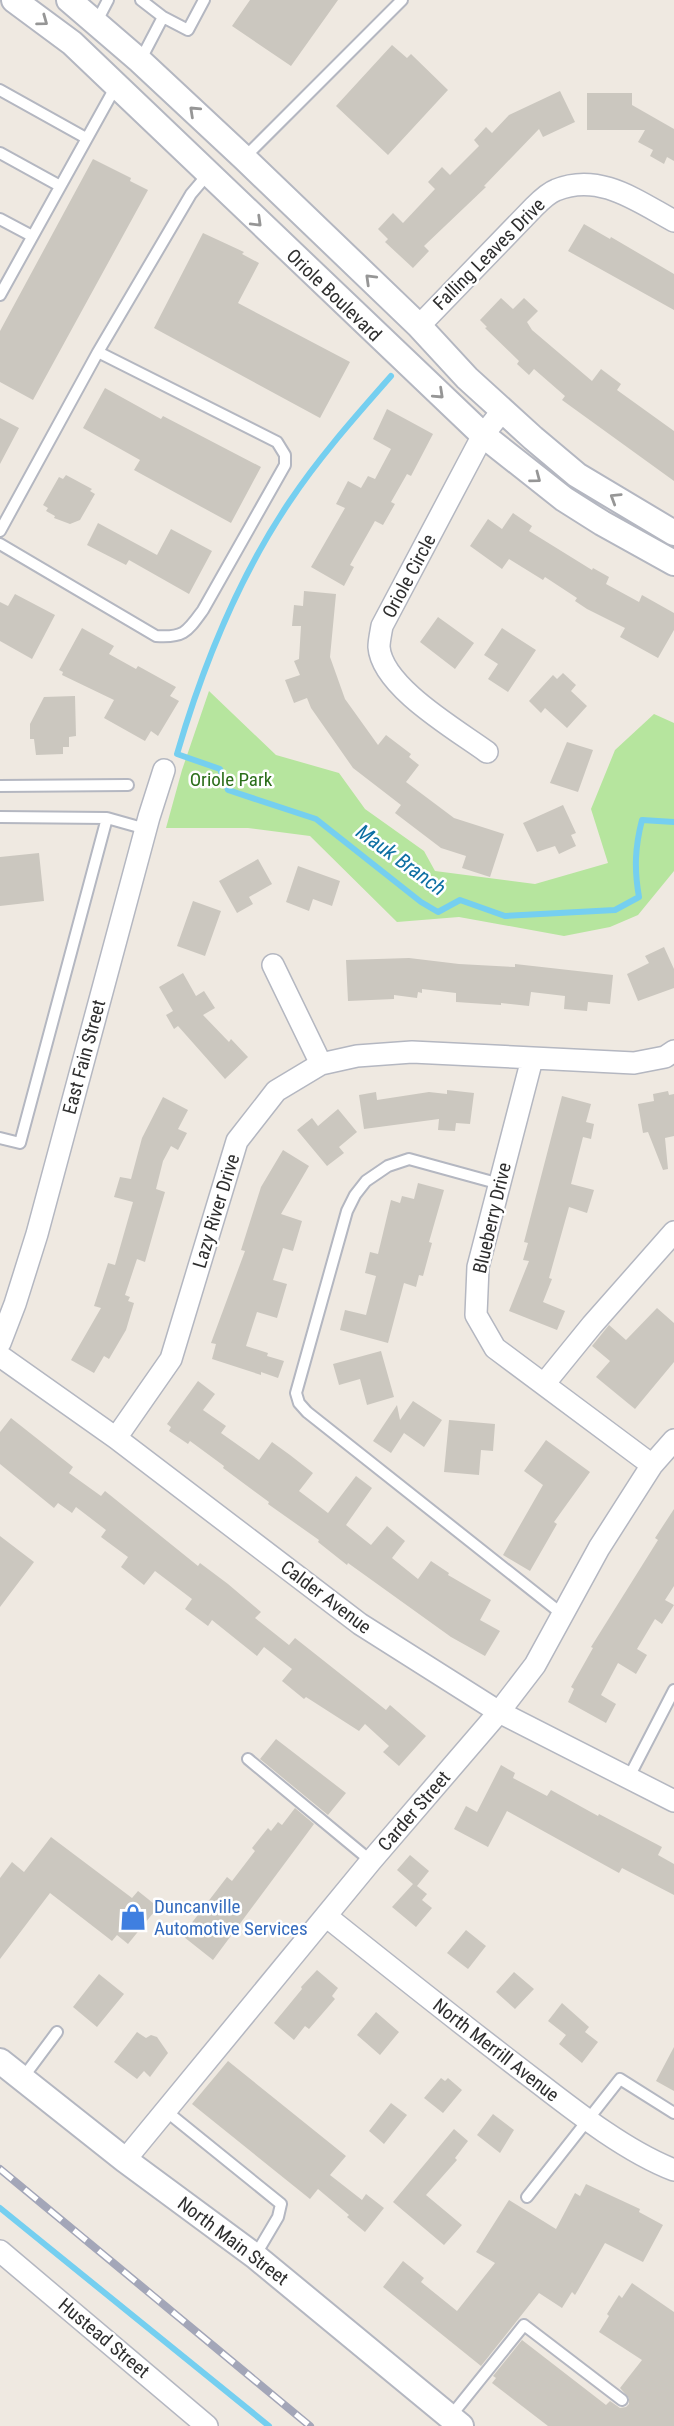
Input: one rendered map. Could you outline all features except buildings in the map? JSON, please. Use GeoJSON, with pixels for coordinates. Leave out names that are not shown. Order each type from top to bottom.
{"type":"FeatureCollection","features":[{"type":"Feature","properties":{"kind":"street","name":"Oriole Boulevard"},"geometry":{"type":"LineString","coordinates":[[14,0],[72,43],[483,435],[564,499],[674,563]]}},
{"type":"Feature","properties":{"kind":"street","name":"Oriole Boulevard"},"geometry":{"type":"LineString","coordinates":[[69,0],[140,61],[244,158],[419,326],[467,378],[503,410],[577,474],[674,533]]}},
{"type":"Feature","properties":{"kind":"street"},"geometry":{"type":"LineString","coordinates":[[116,86],[140,61]]}},
{"type":"Feature","properties":{"kind":"street"},"geometry":{"type":"LineString","coordinates":[[208,174],[244,158]]}},
{"type":"Feature","properties":{"kind":"street","name":"Falling Leaves Drive"},"geometry":{"type":"LineString","coordinates":[[395,353],[534,207],[553,191],[575,185],[597,184],[624,194],[674,221]]}},
{"type":"Feature","properties":{"kind":"street","name":"Oriole Circle"},"geometry":{"type":"LineString","coordinates":[[487,752],[393,680],[379,648],[382,626],[483,435],[503,410]]}},
{"type":"Feature","properties":{"kind":"street","name":"East Fain Street"},"geometry":{"type":"LineString","coordinates":[[0,1343],[6,1311],[37,1234],[164,770]]}},
{"type":"Feature","properties":{"kind":"street"},"geometry":{"type":"LineString","coordinates":[[274,965],[321,1064]]}},
{"type":"Feature","properties":{"kind":"street","name":"Lazy River Drive"},"geometry":{"type":"LineString","coordinates":[[116,1438],[171,1359],[237,1141],[276,1091],[321,1064],[357,1056],[412,1052],[634,1063],[665,1057],[674,1051]]}},
{"type":"Feature","properties":{"kind":"street","name":"Blueberry Drive"},"geometry":{"type":"LineString","coordinates":[[532,1059],[478,1267],[476,1315],[495,1348],[652,1465]]}},
{"type":"Feature","properties":{"kind":"street"},"geometry":{"type":"LineString","coordinates":[[544,1384],[674,1232]]}},
{"type":"Feature","properties":{"kind":"street","name":"Calder Avenue"},"geometry":{"type":"LineString","coordinates":[[0,1356],[116,1438],[360,1624],[499,1712],[674,1801]]}},
{"type":"Feature","properties":{"kind":"street","name":"Carder Street"},"geometry":{"type":"LineString","coordinates":[[125,2160],[371,1861],[499,1712],[535,1665],[599,1548],[652,1465],[674,1440]]}},
{"type":"Feature","properties":{"kind":"street","name":"North Merrill Avenue"},"geometry":{"type":"LineString","coordinates":[[326,1916],[468,2030],[587,2118],[653,2162],[674,2170]]}},
{"type":"Feature","properties":{"kind":"street","name":"North Main Street"},"geometry":{"type":"LineString","coordinates":[[0,2062],[125,2160],[255,2256],[456,2421]]}},
{"type":"Feature","properties":{"kind":"street","name":"Hustead Street"},"geometry":{"type":"LineString","coordinates":[[0,2251],[207,2426]]}},
{"type":"Feature","properties":{"kind":"lane"},"geometry":{"type":"LineString","coordinates":[[96,23],[108,0]]}},
{"type":"Feature","properties":{"kind":"lane"},"geometry":{"type":"LineString","coordinates":[[141,0],[163,18],[188,30],[204,0]]}},
{"type":"Feature","properties":{"kind":"lane"},"geometry":{"type":"LineString","coordinates":[[244,158],[402,0]]}},
{"type":"Feature","properties":{"kind":"lane"},"geometry":{"type":"LineString","coordinates":[[140,61],[163,18]]}},
{"type":"Feature","properties":{"kind":"lane"},"geometry":{"type":"LineString","coordinates":[[0,295],[116,86]]}},
{"type":"Feature","properties":{"kind":"lane"},"geometry":{"type":"LineString","coordinates":[[0,90],[86,138]]}},
{"type":"Feature","properties":{"kind":"lane"},"geometry":{"type":"LineString","coordinates":[[0,153],[60,186]]}},
{"type":"Feature","properties":{"kind":"lane"},"geometry":{"type":"LineString","coordinates":[[0,531],[97,352],[191,194],[208,174]]}},
{"type":"Feature","properties":{"kind":"lane"},"geometry":{"type":"LineString","coordinates":[[0,219],[32,236]]}},
{"type":"Feature","properties":{"kind":"lane"},"geometry":{"type":"LineString","coordinates":[[0,544],[156,636],[176,638],[188,631],[203,610],[285,465],[285,455],[277,442],[97,352]]}},
{"type":"Feature","properties":{"kind":"lane"},"geometry":{"type":"LineString","coordinates":[[0,786],[128,785]]}},
{"type":"Feature","properties":{"kind":"lane"},"geometry":{"type":"LineString","coordinates":[[0,817],[107,818],[146,829]]}},
{"type":"Feature","properties":{"kind":"lane"},"geometry":{"type":"LineString","coordinates":[[0,1138],[20,1143],[107,818]]}},
{"type":"Feature","properties":{"kind":"lane"},"geometry":{"type":"LineString","coordinates":[[500,1184],[409,1159],[388,1166],[366,1181],[347,1211],[296,1393],[299,1403],[307,1412],[562,1614]]}},
{"type":"Feature","properties":{"kind":"lane"},"geometry":{"type":"LineString","coordinates":[[629,1777],[674,1690]]}},
{"type":"Feature","properties":{"kind":"lane"},"geometry":{"type":"LineString","coordinates":[[248,1759],[371,1861]]}},
{"type":"Feature","properties":{"kind":"lane"},"geometry":{"type":"LineString","coordinates":[[22,2079],[57,2032]]}},
{"type":"Feature","properties":{"kind":"lane"},"geometry":{"type":"LineString","coordinates":[[527,2197],[620,2079],[674,2113]]}},
{"type":"Feature","properties":{"kind":"lane"},"geometry":{"type":"LineString","coordinates":[[166,2111],[281,2204],[278,2217],[255,2256]]}},
{"type":"Feature","properties":{"kind":"lane"},"geometry":{"type":"LineString","coordinates":[[456,2421],[524,2325],[622,2400]]}},
{"type":"Feature","properties":{"kind":"green space","name":"Oriole Park"},"geometry":{"type":"Polygon","coordinates":[[[209,691],[276,755],[339,773],[365,809],[424,851],[435,871],[535,884],[608,863],[591,809],[615,750],[654,714],[674,723],[674,871],[638,915],[610,927],[564,936],[459,917],[397,922],[310,836],[248,828],[166,828],[182,770],[209,691]]]}},
{"type":"Feature","properties":{"kind":"waterway","name":"Mauk Branch"},"geometry":{"type":"LineString","coordinates":[[391,376],[314,468],[271,530],[254,560],[210,655],[177,754],[220,769],[228,790],[316,819],[421,902],[438,912],[460,900],[505,916],[615,910],[639,897],[636,858],[642,820],[674,822]]}},
{"type":"Feature","properties":{"kind":"waterway"},"geometry":{"type":"LineString","coordinates":[[0,2208],[269,2426]]}},
{"type":"Feature","properties":{"kind":"railway"},"geometry":{"type":"LineString","coordinates":[[0,2169],[310,2426]]}},
{"type":"Feature","properties":{"kind":"place","name":"Duncanville Automotive Services"},"geometry":{"type":"Point","coordinates":[133,1917]}}]}
